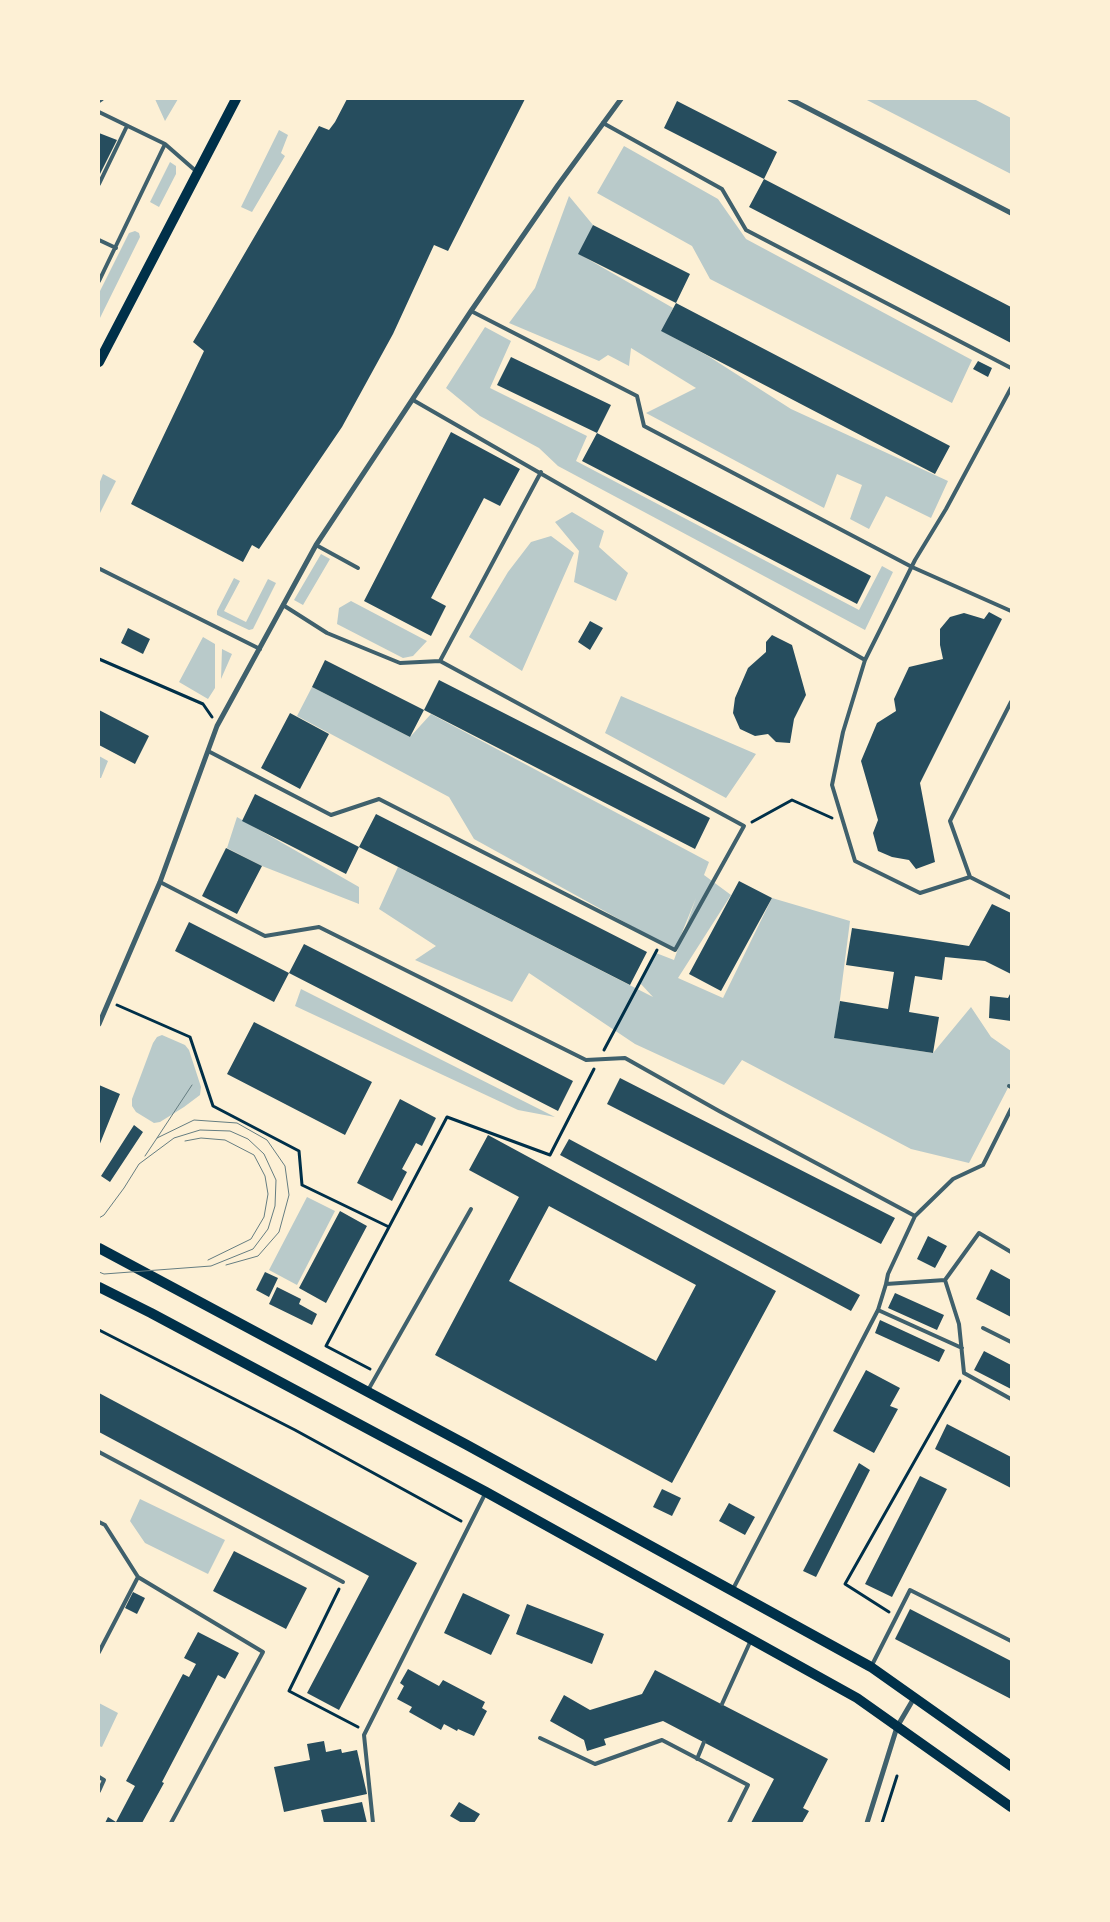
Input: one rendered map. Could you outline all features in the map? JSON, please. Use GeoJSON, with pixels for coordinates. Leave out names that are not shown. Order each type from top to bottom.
{"type":"FeatureCollection","features":[{"type":"Feature","properties":{"kind":"main road"},"geometry":{"type":"LineString","coordinates":[[99,362],[236,99]]}},
{"type":"Feature","properties":{"kind":"main road"},"geometry":{"type":"LineString","coordinates":[[99,1248],[368,1392],[871,1667],[1011,1766]]}},
{"type":"Feature","properties":{"kind":"main road"},"geometry":{"type":"LineString","coordinates":[[99,1287],[486,1492],[857,1698],[1011,1806]]}},
{"type":"Feature","properties":{"kind":"street"},"geometry":{"type":"LineString","coordinates":[[99,1024],[160,882],[218,726],[282,605],[316,545],[471,312],[621,99]]}},
{"type":"Feature","properties":{"kind":"street"},"geometry":{"type":"LineString","coordinates":[[790,99],[1011,212]]}},
{"type":"Feature","properties":{"kind":"street"},"geometry":{"type":"LineString","coordinates":[[867,1823],[897,1726],[914,1698]]}},
{"type":"Feature","properties":{"kind":"lane"},"geometry":{"type":"LineString","coordinates":[[99,112],[165,144],[197,172]]}},
{"type":"Feature","properties":{"kind":"lane"},"geometry":{"type":"LineString","coordinates":[[603,123],[722,189],[746,230],[1011,368]]}},
{"type":"Feature","properties":{"kind":"lane"},"geometry":{"type":"LineString","coordinates":[[99,184],[127,126]]}},
{"type":"Feature","properties":{"kind":"lane"},"geometry":{"type":"LineString","coordinates":[[99,278],[116,248],[165,144]]}},
{"type":"Feature","properties":{"kind":"lane"},"geometry":{"type":"LineString","coordinates":[[99,240],[116,248]]}},
{"type":"Feature","properties":{"kind":"lane"},"geometry":{"type":"LineString","coordinates":[[471,312],[637,396],[644,426],[912,567],[1011,611]]}},
{"type":"Feature","properties":{"kind":"lane"},"geometry":{"type":"LineString","coordinates":[[970,877],[920,892],[855,861],[832,785],[843,732],[865,660],[912,567],[946,509],[1011,388]]}},
{"type":"Feature","properties":{"kind":"lane"},"geometry":{"type":"LineString","coordinates":[[413,400],[865,660]]}},
{"type":"Feature","properties":{"kind":"lane"},"geometry":{"type":"LineString","coordinates":[[440,661],[541,472]]}},
{"type":"Feature","properties":{"kind":"lane"},"geometry":{"type":"LineString","coordinates":[[316,545],[358,568]]}},
{"type":"Feature","properties":{"kind":"lane"},"geometry":{"type":"LineString","coordinates":[[99,569],[260,649]]}},
{"type":"Feature","properties":{"kind":"lane"},"geometry":{"type":"LineString","coordinates":[[208,751],[331,815],[379,799],[675,950],[744,826],[440,661],[400,663],[327,634],[282,605]]}},
{"type":"Feature","properties":{"kind":"lane"},"geometry":{"type":"LineString","coordinates":[[1011,705],[950,822],[970,877],[1011,898]]}},
{"type":"Feature","properties":{"kind":"lane"},"geometry":{"type":"LineString","coordinates":[[160,882],[265,936],[319,927],[586,1060],[624,1058],[916,1216]]}},
{"type":"Feature","properties":{"kind":"lane"},"geometry":{"type":"LineString","coordinates":[[732,1591],[878,1310],[888,1274],[916,1216],[953,1179],[983,1164],[1011,1109]]}},
{"type":"Feature","properties":{"kind":"lane"},"geometry":{"type":"LineString","coordinates":[[368,1392],[377,1373],[471,1210]]}},
{"type":"Feature","properties":{"kind":"lane"},"geometry":{"type":"LineString","coordinates":[[946,1280],[979,1233],[1011,1252]]}},
{"type":"Feature","properties":{"kind":"lane"},"geometry":{"type":"LineString","coordinates":[[886,1284],[946,1280]]}},
{"type":"Feature","properties":{"kind":"lane"},"geometry":{"type":"LineString","coordinates":[[946,1280],[959,1324],[964,1373],[1011,1399]]}},
{"type":"Feature","properties":{"kind":"lane"},"geometry":{"type":"LineString","coordinates":[[878,1310],[962,1348]]}},
{"type":"Feature","properties":{"kind":"lane"},"geometry":{"type":"LineString","coordinates":[[983,1328],[1011,1342]]}},
{"type":"Feature","properties":{"kind":"lane"},"geometry":{"type":"LineString","coordinates":[[99,1452],[343,1582]]}},
{"type":"Feature","properties":{"kind":"lane"},"geometry":{"type":"LineString","coordinates":[[373,1823],[364,1735],[486,1492]]}},
{"type":"Feature","properties":{"kind":"lane"},"geometry":{"type":"LineString","coordinates":[[99,1522],[105,1525],[138,1577],[263,1652],[171,1823]]}},
{"type":"Feature","properties":{"kind":"lane"},"geometry":{"type":"LineString","coordinates":[[99,1652],[138,1577]]}},
{"type":"Feature","properties":{"kind":"lane"},"geometry":{"type":"LineString","coordinates":[[871,1667],[910,1590],[1011,1641]]}},
{"type":"Feature","properties":{"kind":"lane"},"geometry":{"type":"LineString","coordinates":[[722,1704],[752,1639]]}},
{"type":"Feature","properties":{"kind":"lane"},"geometry":{"type":"LineString","coordinates":[[540,1738],[595,1764],[662,1740],[748,1785],[730,1823]]}},
{"type":"Feature","properties":{"kind":"lane"},"geometry":{"type":"LineString","coordinates":[[697,1759],[704,1742]]}},
{"type":"Feature","properties":{"kind":"lane"},"geometry":{"type":"LineString","coordinates":[[99,1777],[104,1780],[99,1790]]}},
{"type":"Feature","properties":{"kind":"path"},"geometry":{"type":"LineString","coordinates":[[99,659],[202,704],[218,726]]}},
{"type":"Feature","properties":{"kind":"path"},"geometry":{"type":"LineString","coordinates":[[744,826],[792,800],[843,824]]}},
{"type":"Feature","properties":{"kind":"path"},"geometry":{"type":"LineString","coordinates":[[377,1373],[326,1346],[447,1117],[550,1155],[661,943]]}},
{"type":"Feature","properties":{"kind":"path"},"geometry":{"type":"LineString","coordinates":[[110,1001],[190,1037],[213,1106],[300,1151],[302,1185],[390,1227]]}},
{"type":"Feature","properties":{"kind":"path"},"geometry":{"type":"LineString","coordinates":[[99,1330],[295,1430],[469,1525]]}},
{"type":"Feature","properties":{"kind":"path"},"geometry":{"type":"LineString","coordinates":[[896,1616],[845,1584],[964,1373]]}},
{"type":"Feature","properties":{"kind":"path"},"geometry":{"type":"LineString","coordinates":[[343,1582],[289,1692],[366,1731]]}},
{"type":"Feature","properties":{"kind":"path"},"geometry":{"type":"LineString","coordinates":[[882,1823],[897,1776]]}},
{"type":"Feature","properties":{"kind":"shaded area"},"geometry":{"type":"Polygon","coordinates":[[[155,99],[178,99],[165,121],[155,99]]]}},
{"type":"Feature","properties":{"kind":"shaded area"},"geometry":{"type":"Polygon","coordinates":[[[865,99],[974,99],[1011,118],[1011,174],[865,99]]]}},
{"type":"Feature","properties":{"kind":"shaded area"},"geometry":{"type":"Polygon","coordinates":[[[279,130],[288,135],[281,153],[285,156],[252,212],[241,207],[279,130]]]}},
{"type":"Feature","properties":{"kind":"shaded area"},"geometry":{"type":"Polygon","coordinates":[[[624,146],[718,199],[746,239],[972,360],[952,403],[710,279],[692,246],[597,193],[624,146]]]}},
{"type":"Feature","properties":{"kind":"shaded area"},"geometry":{"type":"Polygon","coordinates":[[[170,162],[176,166],[176,174],[159,207],[150,202],[170,162]]]}},
{"type":"Feature","properties":{"kind":"shaded area"},"geometry":{"type":"Polygon","coordinates":[[[569,196],[593,225],[579,254],[673,308],[662,331],[708,356],[791,409],[948,481],[931,518],[886,496],[869,529],[850,519],[862,485],[837,474],[824,508],[646,413],[696,388],[631,348],[629,366],[608,355],[599,361],[509,323],[535,288],[569,196]]]}},
{"type":"Feature","properties":{"kind":"shaded area"},"geometry":{"type":"Polygon","coordinates":[[[135,231],[139,233],[140,237],[99,320],[99,293],[129,233],[135,231]]]}},
{"type":"Feature","properties":{"kind":"shaded area"},"geometry":{"type":"Polygon","coordinates":[[[485,327],[511,341],[490,388],[587,436],[576,461],[859,610],[882,566],[893,572],[865,630],[558,466],[539,448],[480,416],[446,388],[485,327]]]}},
{"type":"Feature","properties":{"kind":"shaded area"},"geometry":{"type":"Polygon","coordinates":[[[103,474],[116,481],[99,515],[99,484],[103,474]]]}},
{"type":"Feature","properties":{"kind":"shaded area"},"geometry":{"type":"Polygon","coordinates":[[[572,512],[604,531],[599,547],[628,573],[616,601],[574,582],[579,551],[555,522],[572,512]]]}},
{"type":"Feature","properties":{"kind":"shaded area"},"geometry":{"type":"Polygon","coordinates":[[[551,536],[574,553],[522,671],[469,637],[508,572],[531,542],[551,536]]]}},
{"type":"Feature","properties":{"kind":"shaded area"},"geometry":{"type":"Polygon","coordinates":[[[321,554],[330,559],[303,605],[294,600],[321,554]]]}},
{"type":"Feature","properties":{"kind":"shaded area"},"geometry":{"type":"Polygon","coordinates":[[[234,578],[240,581],[224,611],[246,622],[268,579],[276,583],[253,629],[249,630],[217,615],[217,611],[234,578]]]}},
{"type":"Feature","properties":{"kind":"shaded area"},"geometry":{"type":"Polygon","coordinates":[[[351,601],[427,641],[413,656],[403,658],[337,624],[339,608],[351,601]]]}},
{"type":"Feature","properties":{"kind":"shaded area"},"geometry":{"type":"Polygon","coordinates":[[[203,637],[215,644],[215,688],[208,699],[179,682],[203,637]]]}},
{"type":"Feature","properties":{"kind":"shaded area"},"geometry":{"type":"Polygon","coordinates":[[[222,649],[232,654],[221,679],[222,649]]]}},
{"type":"Feature","properties":{"kind":"shaded area"},"geometry":{"type":"Polygon","coordinates":[[[312,687],[410,737],[431,714],[709,862],[704,875],[731,895],[678,978],[723,998],[772,898],[850,921],[835,1038],[933,1053],[971,1007],[991,1037],[1011,1051],[1011,1082],[969,1163],[911,1149],[742,1060],[724,1085],[635,1044],[529,973],[512,1002],[415,960],[436,946],[379,909],[398,867],[653,997],[640,983],[656,953],[674,960],[696,898],[675,950],[474,839],[449,797],[297,716],[312,687]]]}},
{"type":"Feature","properties":{"kind":"shaded area"},"geometry":{"type":"Polygon","coordinates":[[[621,696],[756,754],[726,798],[605,733],[621,696]]]}},
{"type":"Feature","properties":{"kind":"shaded area"},"geometry":{"type":"Polygon","coordinates":[[[99,756],[108,761],[101,778],[99,778],[99,756]]]}},
{"type":"Feature","properties":{"kind":"shaded area"},"geometry":{"type":"Polygon","coordinates":[[[237,817],[359,887],[359,904],[262,866],[227,848],[237,817]]]}},
{"type":"Feature","properties":{"kind":"shaded area"},"geometry":{"type":"Polygon","coordinates":[[[301,989],[555,1117],[518,1110],[295,1006],[301,989]]]}},
{"type":"Feature","properties":{"kind":"shaded area"},"geometry":{"type":"Polygon","coordinates":[[[162,1035],[185,1045],[189,1050],[201,1087],[200,1095],[160,1122],[154,1123],[136,1112],[132,1106],[132,1099],[153,1043],[157,1037],[162,1035]]]}},
{"type":"Feature","properties":{"kind":"shaded area"},"geometry":{"type":"Polygon","coordinates":[[[307,1197],[335,1211],[297,1285],[269,1270],[307,1197]]]}},
{"type":"Feature","properties":{"kind":"shaded area"},"geometry":{"type":"Polygon","coordinates":[[[140,1499],[225,1540],[208,1574],[145,1543],[130,1521],[140,1499]]]}},
{"type":"Feature","properties":{"kind":"shaded area"},"geometry":{"type":"Polygon","coordinates":[[[99,1703],[118,1713],[102,1747],[99,1746],[99,1703]]]}},
{"type":"Feature","properties":{"kind":"building"},"geometry":{"type":"Polygon","coordinates":[[[347,99],[525,99],[448,251],[434,245],[393,334],[342,427],[259,549],[252,545],[243,562],[131,504],[204,351],[193,342],[319,126],[329,130],[347,99]]]}},
{"type":"Feature","properties":{"kind":"building"},"geometry":{"type":"Polygon","coordinates":[[[677,101],[777,152],[764,179],[664,128],[677,101]]]}},
{"type":"Feature","properties":{"kind":"building"},"geometry":{"type":"Polygon","coordinates":[[[99,133],[117,140],[99,176],[99,133]]]}},
{"type":"Feature","properties":{"kind":"building"},"geometry":{"type":"Polygon","coordinates":[[[764,179],[1011,307],[1011,343],[749,207],[764,179]]]}},
{"type":"Feature","properties":{"kind":"building"},"geometry":{"type":"Polygon","coordinates":[[[593,225],[690,274],[676,303],[578,254],[593,225]]]}},
{"type":"Feature","properties":{"kind":"building"},"geometry":{"type":"Polygon","coordinates":[[[676,303],[950,446],[935,474],[661,331],[676,303]]]}},
{"type":"Feature","properties":{"kind":"building"},"geometry":{"type":"Polygon","coordinates":[[[511,357],[611,405],[597,433],[497,385],[511,357]]]}},
{"type":"Feature","properties":{"kind":"building"},"geometry":{"type":"Polygon","coordinates":[[[978,361],[992,368],[988,377],[973,369],[978,361]]]}},
{"type":"Feature","properties":{"kind":"building"},"geometry":{"type":"Polygon","coordinates":[[[451,432],[520,469],[500,506],[484,498],[431,598],[446,606],[431,636],[364,601],[451,432]]]}},
{"type":"Feature","properties":{"kind":"building"},"geometry":{"type":"Polygon","coordinates":[[[597,433],[871,576],[857,604],[582,461],[597,433]]]}},
{"type":"Feature","properties":{"kind":"building"},"geometry":{"type":"Polygon","coordinates":[[[989,612],[1002,619],[920,783],[935,862],[916,869],[909,860],[892,857],[878,851],[873,833],[878,820],[861,761],[877,723],[896,711],[894,699],[909,667],[943,659],[940,645],[940,629],[950,617],[964,613],[984,619],[989,612]]]}},
{"type":"Feature","properties":{"kind":"building"},"geometry":{"type":"Polygon","coordinates":[[[590,621],[603,628],[590,650],[578,642],[590,621]]]}},
{"type":"Feature","properties":{"kind":"building"},"geometry":{"type":"Polygon","coordinates":[[[128,628],[150,639],[143,654],[121,643],[128,628]]]}},
{"type":"Feature","properties":{"kind":"building"},"geometry":{"type":"Polygon","coordinates":[[[772,635],[792,645],[806,695],[794,719],[790,743],[776,742],[768,734],[755,736],[740,729],[733,713],[735,698],[748,668],[766,652],[766,642],[772,635]]]}},
{"type":"Feature","properties":{"kind":"building"},"geometry":{"type":"Polygon","coordinates":[[[325,660],[424,710],[410,737],[312,687],[325,660]]]}},
{"type":"Feature","properties":{"kind":"building"},"geometry":{"type":"Polygon","coordinates":[[[439,680],[710,818],[695,849],[424,710],[439,680]]]}},
{"type":"Feature","properties":{"kind":"building"},"geometry":{"type":"Polygon","coordinates":[[[99,710],[149,736],[135,764],[99,745],[99,710]]]}},
{"type":"Feature","properties":{"kind":"building"},"geometry":{"type":"Polygon","coordinates":[[[290,713],[329,734],[300,789],[261,768],[290,713]]]}},
{"type":"Feature","properties":{"kind":"building"},"geometry":{"type":"Polygon","coordinates":[[[255,794],[359,847],[346,874],[242,821],[255,794]]]}},
{"type":"Feature","properties":{"kind":"building"},"geometry":{"type":"Polygon","coordinates":[[[376,814],[647,952],[630,985],[359,847],[376,814]]]}},
{"type":"Feature","properties":{"kind":"building"},"geometry":{"type":"Polygon","coordinates":[[[226,848],[262,866],[237,914],[202,896],[226,848]]]}},
{"type":"Feature","properties":{"kind":"building"},"geometry":{"type":"Polygon","coordinates":[[[739,881],[772,898],[721,991],[689,974],[739,881]]]}},
{"type":"Feature","properties":{"kind":"building"},"geometry":{"type":"Polygon","coordinates":[[[992,904],[1011,913],[1011,974],[985,961],[945,957],[942,980],[915,976],[909,1012],[939,1017],[933,1053],[834,1038],[840,1001],[888,1009],[894,972],[846,965],[852,928],[969,946],[992,904]]]}},
{"type":"Feature","properties":{"kind":"building"},"geometry":{"type":"Polygon","coordinates":[[[189,922],[289,973],[274,1002],[175,951],[189,922]]]}},
{"type":"Feature","properties":{"kind":"building"},"geometry":{"type":"Polygon","coordinates":[[[304,944],[573,1081],[558,1111],[289,973],[304,944]]]}},
{"type":"Feature","properties":{"kind":"building"},"geometry":{"type":"Polygon","coordinates":[[[1011,992],[1011,1021],[989,1018],[990,996],[1008,998],[1011,992]]]}},
{"type":"Feature","properties":{"kind":"building"},"geometry":{"type":"Polygon","coordinates":[[[254,1022],[372,1082],[345,1135],[227,1074],[254,1022]]]}},
{"type":"Feature","properties":{"kind":"building"},"geometry":{"type":"Polygon","coordinates":[[[620,1078],[895,1218],[881,1244],[607,1104],[620,1078]]]}},
{"type":"Feature","properties":{"kind":"building"},"geometry":{"type":"Polygon","coordinates":[[[99,1085],[120,1094],[99,1146],[99,1085]]]}},
{"type":"Feature","properties":{"kind":"building"},"geometry":{"type":"Polygon","coordinates":[[[400,1099],[436,1118],[422,1146],[416,1143],[402,1169],[407,1172],[392,1201],[357,1183],[400,1099]]]}},
{"type":"Feature","properties":{"kind":"building"},"geometry":{"type":"Polygon","coordinates":[[[134,1125],[143,1132],[110,1182],[101,1176],[134,1125]]]}},
{"type":"Feature","properties":{"kind":"building"},"geometry":{"type":"Polygon","coordinates":[[[488,1135],[776,1291],[672,1483],[435,1355],[519,1197],[469,1170],[488,1135]],[[549,1206],[509,1281],[656,1361],[696,1285],[549,1206]]]}},
{"type":"Feature","properties":{"kind":"building"},"geometry":{"type":"Polygon","coordinates":[[[569,1139],[860,1295],[851,1311],[560,1155],[569,1139]]]}},
{"type":"Feature","properties":{"kind":"building"},"geometry":{"type":"Polygon","coordinates":[[[340,1211],[367,1226],[326,1303],[299,1288],[340,1211]]]}},
{"type":"Feature","properties":{"kind":"building"},"geometry":{"type":"Polygon","coordinates":[[[928,1236],[947,1246],[935,1268],[917,1259],[928,1236]]]}},
{"type":"Feature","properties":{"kind":"building"},"geometry":{"type":"Polygon","coordinates":[[[991,1269],[1011,1280],[1011,1317],[976,1299],[991,1269]]]}},
{"type":"Feature","properties":{"kind":"building"},"geometry":{"type":"Polygon","coordinates":[[[265,1272],[278,1278],[269,1297],[256,1290],[265,1272]]]}},
{"type":"Feature","properties":{"kind":"building"},"geometry":{"type":"Polygon","coordinates":[[[277,1287],[301,1299],[299,1304],[317,1314],[312,1325],[269,1304],[277,1287]]]}},
{"type":"Feature","properties":{"kind":"building"},"geometry":{"type":"Polygon","coordinates":[[[895,1293],[944,1315],[937,1330],[888,1308],[895,1293]]]}},
{"type":"Feature","properties":{"kind":"building"},"geometry":{"type":"Polygon","coordinates":[[[880,1320],[945,1350],[939,1362],[875,1333],[880,1320]]]}},
{"type":"Feature","properties":{"kind":"building"},"geometry":{"type":"Polygon","coordinates":[[[984,1351],[1011,1365],[1011,1389],[974,1370],[984,1351]]]}},
{"type":"Feature","properties":{"kind":"building"},"geometry":{"type":"Polygon","coordinates":[[[866,1370],[900,1388],[890,1406],[898,1409],[874,1453],[833,1431],[866,1370]]]}},
{"type":"Feature","properties":{"kind":"building"},"geometry":{"type":"Polygon","coordinates":[[[99,1393],[417,1563],[339,1710],[307,1693],[369,1576],[99,1432],[99,1393]]]}},
{"type":"Feature","properties":{"kind":"building"},"geometry":{"type":"Polygon","coordinates":[[[947,1424],[1011,1457],[1011,1488],[935,1449],[947,1424]]]}},
{"type":"Feature","properties":{"kind":"building"},"geometry":{"type":"Polygon","coordinates":[[[859,1463],[870,1470],[816,1577],[803,1571],[859,1463]]]}},
{"type":"Feature","properties":{"kind":"building"},"geometry":{"type":"Polygon","coordinates":[[[920,1476],[947,1489],[892,1597],[865,1584],[920,1476]]]}},
{"type":"Feature","properties":{"kind":"building"},"geometry":{"type":"Polygon","coordinates":[[[662,1489],[681,1498],[672,1516],[653,1507],[662,1489]]]}},
{"type":"Feature","properties":{"kind":"building"},"geometry":{"type":"Polygon","coordinates":[[[729,1503],[755,1517],[745,1535],[719,1521],[729,1503]]]}},
{"type":"Feature","properties":{"kind":"building"},"geometry":{"type":"Polygon","coordinates":[[[234,1551],[307,1588],[286,1629],[213,1591],[234,1551]]]}},
{"type":"Feature","properties":{"kind":"building"},"geometry":{"type":"Polygon","coordinates":[[[133,1592],[145,1598],[137,1614],[125,1608],[133,1592]]]}},
{"type":"Feature","properties":{"kind":"building"},"geometry":{"type":"Polygon","coordinates":[[[463,1593],[510,1615],[491,1655],[444,1633],[463,1593]]]}},
{"type":"Feature","properties":{"kind":"building"},"geometry":{"type":"Polygon","coordinates":[[[527,1604],[604,1634],[592,1664],[516,1634],[527,1604]]]}},
{"type":"Feature","properties":{"kind":"building"},"geometry":{"type":"Polygon","coordinates":[[[910,1609],[1011,1661],[1011,1699],[895,1639],[910,1609]]]}},
{"type":"Feature","properties":{"kind":"building"},"geometry":{"type":"Polygon","coordinates":[[[198,1632],[239,1653],[225,1679],[218,1675],[142,1823],[105,1823],[108,1817],[116,1822],[135,1786],[126,1781],[183,1674],[189,1677],[196,1664],[184,1658],[198,1632]]]}},
{"type":"Feature","properties":{"kind":"building"},"geometry":{"type":"Polygon","coordinates":[[[408,1669],[439,1686],[443,1680],[485,1702],[482,1708],[487,1711],[474,1736],[458,1729],[457,1731],[444,1724],[441,1730],[409,1712],[412,1707],[397,1699],[404,1686],[400,1683],[408,1669]]]}},
{"type":"Feature","properties":{"kind":"building"},"geometry":{"type":"Polygon","coordinates":[[[655,1670],[828,1759],[803,1808],[809,1811],[802,1823],[751,1823],[774,1779],[663,1721],[604,1739],[606,1745],[587,1751],[584,1740],[550,1721],[564,1695],[590,1710],[642,1694],[655,1670]]]}},
{"type":"Feature","properties":{"kind":"building"},"geometry":{"type":"Polygon","coordinates":[[[324,1741],[326,1752],[341,1749],[342,1753],[357,1750],[367,1794],[284,1812],[274,1767],[310,1760],[307,1744],[324,1741]]]}},
{"type":"Feature","properties":{"kind":"building"},"geometry":{"type":"Polygon","coordinates":[[[362,1802],[367,1823],[324,1823],[321,1810],[362,1802]]]}},
{"type":"Feature","properties":{"kind":"building"},"geometry":{"type":"Polygon","coordinates":[[[459,1802],[480,1814],[474,1823],[462,1823],[450,1816],[459,1802]]]}},
{"type":"Feature","properties":{"kind":"tram line"},"geometry":{"type":"LineString","coordinates":[[157,1138],[192,1085]]}},
{"type":"Feature","properties":{"kind":"tram line"},"geometry":{"type":"LineString","coordinates":[[145,1156],[157,1138],[194,1120],[237,1123],[267,1140],[285,1166],[289,1195],[279,1232],[258,1256],[226,1265]]}},
{"type":"Feature","properties":{"kind":"tram line"},"geometry":{"type":"LineString","coordinates":[[99,1218],[104,1215],[139,1164],[174,1138],[200,1130],[230,1131],[248,1139],[264,1154],[276,1180],[275,1206],[268,1229],[253,1249],[211,1266],[104,1274],[99,1272]]}},
{"type":"Feature","properties":{"kind":"tram line"},"geometry":{"type":"LineString","coordinates":[[185,1141],[201,1138],[225,1140],[254,1155],[265,1176],[268,1194],[264,1217],[251,1239],[208,1260]]}}]}
